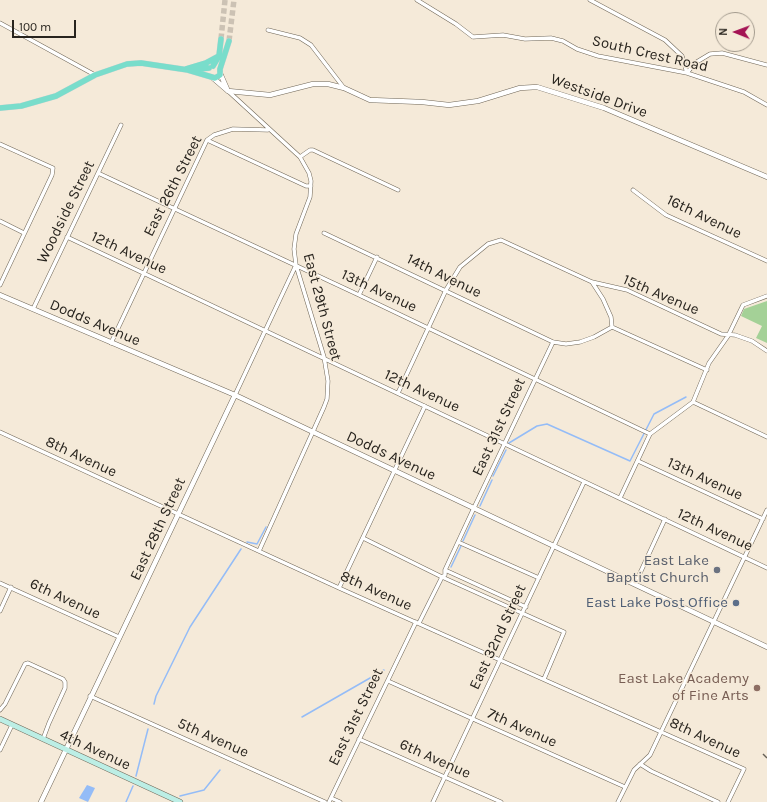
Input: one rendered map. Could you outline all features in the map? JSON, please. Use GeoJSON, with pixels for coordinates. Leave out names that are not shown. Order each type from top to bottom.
{"type":"FeatureCollection","features":[{"type":"Feature","properties":{"kind":"main road"},"geometry":{"type":"LineString","coordinates":[[212,78],[208,72],[218,56],[221,39]]}},
{"type":"Feature","properties":{"kind":"main road"},"geometry":{"type":"LineString","coordinates":[[1,107],[27,105],[56,96],[95,75],[127,64],[141,63],[186,70],[212,78],[217,78],[229,41]]}},
{"type":"Feature","properties":{"kind":"main road"},"geometry":{"type":"LineString","coordinates":[[186,70],[206,64],[218,56]]}},
{"type":"Feature","properties":{"kind":"main road"},"geometry":{"type":"LineString","coordinates":[[186,70],[211,67],[220,71]]}},
{"type":"Feature","properties":{"kind":"main road","name":"4th Avenue"},"geometry":{"type":"LineString","coordinates":[[0,719],[180,802]]}},
{"type":"Feature","properties":{"kind":"street","name":"South Crest Road"},"geometry":{"type":"LineString","coordinates":[[417,0],[456,24],[473,37],[483,38],[493,35],[525,39],[552,38],[598,56],[687,72],[744,92],[767,105]]}},
{"type":"Feature","properties":{"kind":"street"},"geometry":{"type":"LineString","coordinates":[[590,0],[665,40],[682,56],[687,72]]}},
{"type":"Feature","properties":{"kind":"street"},"geometry":{"type":"LineString","coordinates":[[0,24],[95,75]]}},
{"type":"Feature","properties":{"kind":"street"},"geometry":{"type":"LineString","coordinates":[[268,30],[300,38],[311,45],[344,88]]}},
{"type":"Feature","properties":{"kind":"street"},"geometry":{"type":"LineString","coordinates":[[687,72],[695,63],[710,54],[722,53],[767,65]]}},
{"type":"Feature","properties":{"kind":"street","name":"East 29th Street"},"geometry":{"type":"LineString","coordinates":[[220,71],[228,91]]}},
{"type":"Feature","properties":{"kind":"street","name":"East 29th Street"},"geometry":{"type":"LineString","coordinates":[[212,78],[228,91],[268,130],[300,157],[309,173],[311,186],[310,197],[296,234],[294,249],[296,266],[324,357],[329,389],[327,399],[314,433],[259,551]]}},
{"type":"Feature","properties":{"kind":"street","name":"Westside Drive"},"geometry":{"type":"LineString","coordinates":[[228,91],[270,95],[313,84],[328,84],[344,88],[370,100],[422,102],[449,105],[478,101],[520,88],[537,87],[604,108],[767,177]]}},
{"type":"Feature","properties":{"kind":"street","name":"Woodside Street"},"geometry":{"type":"LineString","coordinates":[[33,309],[121,125]]}},
{"type":"Feature","properties":{"kind":"street","name":"East 26th Street"},"geometry":{"type":"LineString","coordinates":[[111,343],[173,208],[207,140],[214,135],[233,129],[268,130]]}},
{"type":"Feature","properties":{"kind":"street"},"geometry":{"type":"LineString","coordinates":[[207,140],[306,186],[311,186]]}},
{"type":"Feature","properties":{"kind":"street"},"geometry":{"type":"LineString","coordinates":[[0,144],[53,168],[52,175],[0,285]]}},
{"type":"Feature","properties":{"kind":"street"},"geometry":{"type":"LineString","coordinates":[[300,157],[310,150],[314,150],[398,190]]}},
{"type":"Feature","properties":{"kind":"street","name":"13th Avenue"},"geometry":{"type":"LineString","coordinates":[[98,173],[429,328],[650,434]]}},
{"type":"Feature","properties":{"kind":"street","name":"16th Avenue"},"geometry":{"type":"LineString","coordinates":[[633,190],[666,215],[767,261]]}},
{"type":"Feature","properties":{"kind":"street"},"geometry":{"type":"LineString","coordinates":[[0,221],[24,233]]}},
{"type":"Feature","properties":{"kind":"street","name":"14th Avenue"},"geometry":{"type":"LineString","coordinates":[[324,233],[553,342]]}},
{"type":"Feature","properties":{"kind":"street","name":"12th Avenue"},"geometry":{"type":"LineString","coordinates":[[67,237],[324,357],[767,568]]}},
{"type":"Feature","properties":{"kind":"street","name":"15th Avenue"},"geometry":{"type":"LineString","coordinates":[[446,290],[460,267],[488,244],[501,240],[592,282],[627,290],[721,334],[728,336],[736,335],[752,341],[767,351]]}},
{"type":"Feature","properties":{"kind":"street"},"geometry":{"type":"LineString","coordinates":[[359,295],[377,257]]}},
{"type":"Feature","properties":{"kind":"street","name":"East 28th Street"},"geometry":{"type":"LineString","coordinates":[[41,802],[90,696],[296,266]]}},
{"type":"Feature","properties":{"kind":"street"},"geometry":{"type":"LineString","coordinates":[[592,282],[603,299],[611,317],[612,327]]}},
{"type":"Feature","properties":{"kind":"street"},"geometry":{"type":"LineString","coordinates":[[398,393],[446,290]]}},
{"type":"Feature","properties":{"kind":"street","name":"Dodds Avenue"},"geometry":{"type":"LineString","coordinates":[[0,295],[235,395],[767,647]]}},
{"type":"Feature","properties":{"kind":"street"},"geometry":{"type":"LineString","coordinates":[[620,498],[650,434],[693,402],[709,363],[728,336],[743,305],[767,296]]}},
{"type":"Feature","properties":{"kind":"street"},"geometry":{"type":"LineString","coordinates":[[553,342],[566,344],[580,342],[594,337],[612,327]]}},
{"type":"Feature","properties":{"kind":"street"},"geometry":{"type":"LineString","coordinates":[[612,327],[706,370]]}},
{"type":"Feature","properties":{"kind":"street","name":"East 31st Street"},"geometry":{"type":"LineString","coordinates":[[330,800],[417,623],[442,577],[445,575],[445,570],[553,342]]}},
{"type":"Feature","properties":{"kind":"street"},"geometry":{"type":"LineString","coordinates":[[693,402],[767,437]]}},
{"type":"Feature","properties":{"kind":"street"},"geometry":{"type":"LineString","coordinates":[[339,588],[425,406]]}},
{"type":"Feature","properties":{"kind":"street","name":"8th Avenue"},"geometry":{"type":"LineString","coordinates":[[0,432],[339,588],[662,731],[744,769],[728,802]]}},
{"type":"Feature","properties":{"kind":"street","name":"13th Avenue"},"geometry":{"type":"LineString","coordinates":[[638,461],[763,519]]}},
{"type":"Feature","properties":{"kind":"street","name":"East 32nd Street"},"geometry":{"type":"LineString","coordinates":[[433,802],[584,482]]}},
{"type":"Feature","properties":{"kind":"street"},"geometry":{"type":"LineString","coordinates":[[618,802],[634,770],[650,755],[767,510]]}},
{"type":"Feature","properties":{"kind":"street"},"geometry":{"type":"LineString","coordinates":[[635,584],[665,520]]}},
{"type":"Feature","properties":{"kind":"street"},"geometry":{"type":"LineString","coordinates":[[363,538],[442,577],[564,632],[544,679]]}},
{"type":"Feature","properties":{"kind":"street"},"geometry":{"type":"LineString","coordinates":[[458,542],[539,578]]}},
{"type":"Feature","properties":{"kind":"street"},"geometry":{"type":"LineString","coordinates":[[445,570],[526,607]]}},
{"type":"Feature","properties":{"kind":"street","name":"6th Avenue"},"geometry":{"type":"LineString","coordinates":[[0,583],[119,637]]}},
{"type":"Feature","properties":{"kind":"street"},"geometry":{"type":"LineString","coordinates":[[0,611],[11,587]]}},
{"type":"Feature","properties":{"kind":"street"},"geometry":{"type":"LineString","coordinates":[[0,710],[5,704],[25,664],[28,663],[63,679],[65,682],[65,688],[48,723],[43,739]]}},
{"type":"Feature","properties":{"kind":"street","name":"7th Avenue"},"geometry":{"type":"LineString","coordinates":[[388,681],[625,787]]}},
{"type":"Feature","properties":{"kind":"street","name":"5th Avenue"},"geometry":{"type":"LineString","coordinates":[[90,696],[325,802]]}},
{"type":"Feature","properties":{"kind":"street"},"geometry":{"type":"LineString","coordinates":[[0,750],[12,725]]}},
{"type":"Feature","properties":{"kind":"street","name":"6th Avenue"},"geometry":{"type":"LineString","coordinates":[[359,739],[501,802]]}},
{"type":"Feature","properties":{"kind":"street"},"geometry":{"type":"LineString","coordinates":[[640,764],[651,771],[718,802]]}},
{"type":"Feature","properties":{"kind":"street"},"geometry":{"type":"LineString","coordinates":[[330,800],[340,802]]}},
{"type":"Feature","properties":{"kind":"green space"},"geometry":{"type":"Polygon","coordinates":[[[767,301],[767,343],[756,338],[762,326],[741,316],[744,309],[767,301]]]}},
{"type":"Feature","properties":{"kind":"water"},"geometry":{"type":"Polygon","coordinates":[[[87,785],[95,788],[88,802],[79,798],[87,785]]]}},
{"type":"Feature","properties":{"kind":"waterway"},"geometry":{"type":"LineString","coordinates":[[509,443],[537,426],[547,424],[630,461],[654,414],[686,397]]}},
{"type":"Feature","properties":{"kind":"waterway"},"geometry":{"type":"LineString","coordinates":[[493,476],[506,450]]}},
{"type":"Feature","properties":{"kind":"waterway"},"geometry":{"type":"LineString","coordinates":[[480,506],[492,480]]}},
{"type":"Feature","properties":{"kind":"waterway"},"geometry":{"type":"LineString","coordinates":[[463,541],[475,515]]}},
{"type":"Feature","properties":{"kind":"waterway"},"geometry":{"type":"LineString","coordinates":[[247,542],[257,544],[266,527]]}},
{"type":"Feature","properties":{"kind":"waterway"},"geometry":{"type":"LineString","coordinates":[[451,567],[461,546]]}},
{"type":"Feature","properties":{"kind":"waterway"},"geometry":{"type":"LineString","coordinates":[[154,704],[156,696],[190,627],[241,549]]}},
{"type":"Feature","properties":{"kind":"waterway"},"geometry":{"type":"LineString","coordinates":[[302,717],[384,670]]}},
{"type":"Feature","properties":{"kind":"waterway"},"geometry":{"type":"LineString","coordinates":[[136,776],[148,729]]}},
{"type":"Feature","properties":{"kind":"waterway"},"geometry":{"type":"LineString","coordinates":[[180,796],[204,790],[220,770]]}},
{"type":"Feature","properties":{"kind":"waterway"},"geometry":{"type":"LineString","coordinates":[[126,802],[133,786]]}},
{"type":"Feature","properties":{"kind":"tunnel"},"geometry":{"type":"LineString","coordinates":[[221,39],[225,0]]}},
{"type":"Feature","properties":{"kind":"tunnel"},"geometry":{"type":"LineString","coordinates":[[229,41],[234,0]]}},
{"type":"Feature","properties":{"kind":"railway"},"geometry":{"type":"LineString","coordinates":[[763,754],[767,758]]}},
{"type":"Feature","properties":{"kind":"place","name":"East Lake Baptist Church"},"geometry":{"type":"Point","coordinates":[717,570]}},
{"type":"Feature","properties":{"kind":"place","name":"East Lake Post Office"},"geometry":{"type":"Point","coordinates":[736,603]}},
{"type":"Feature","properties":{"kind":"place","name":"East Lake Academy of Fine Arts"},"geometry":{"type":"Point","coordinates":[757,688]}}]}
